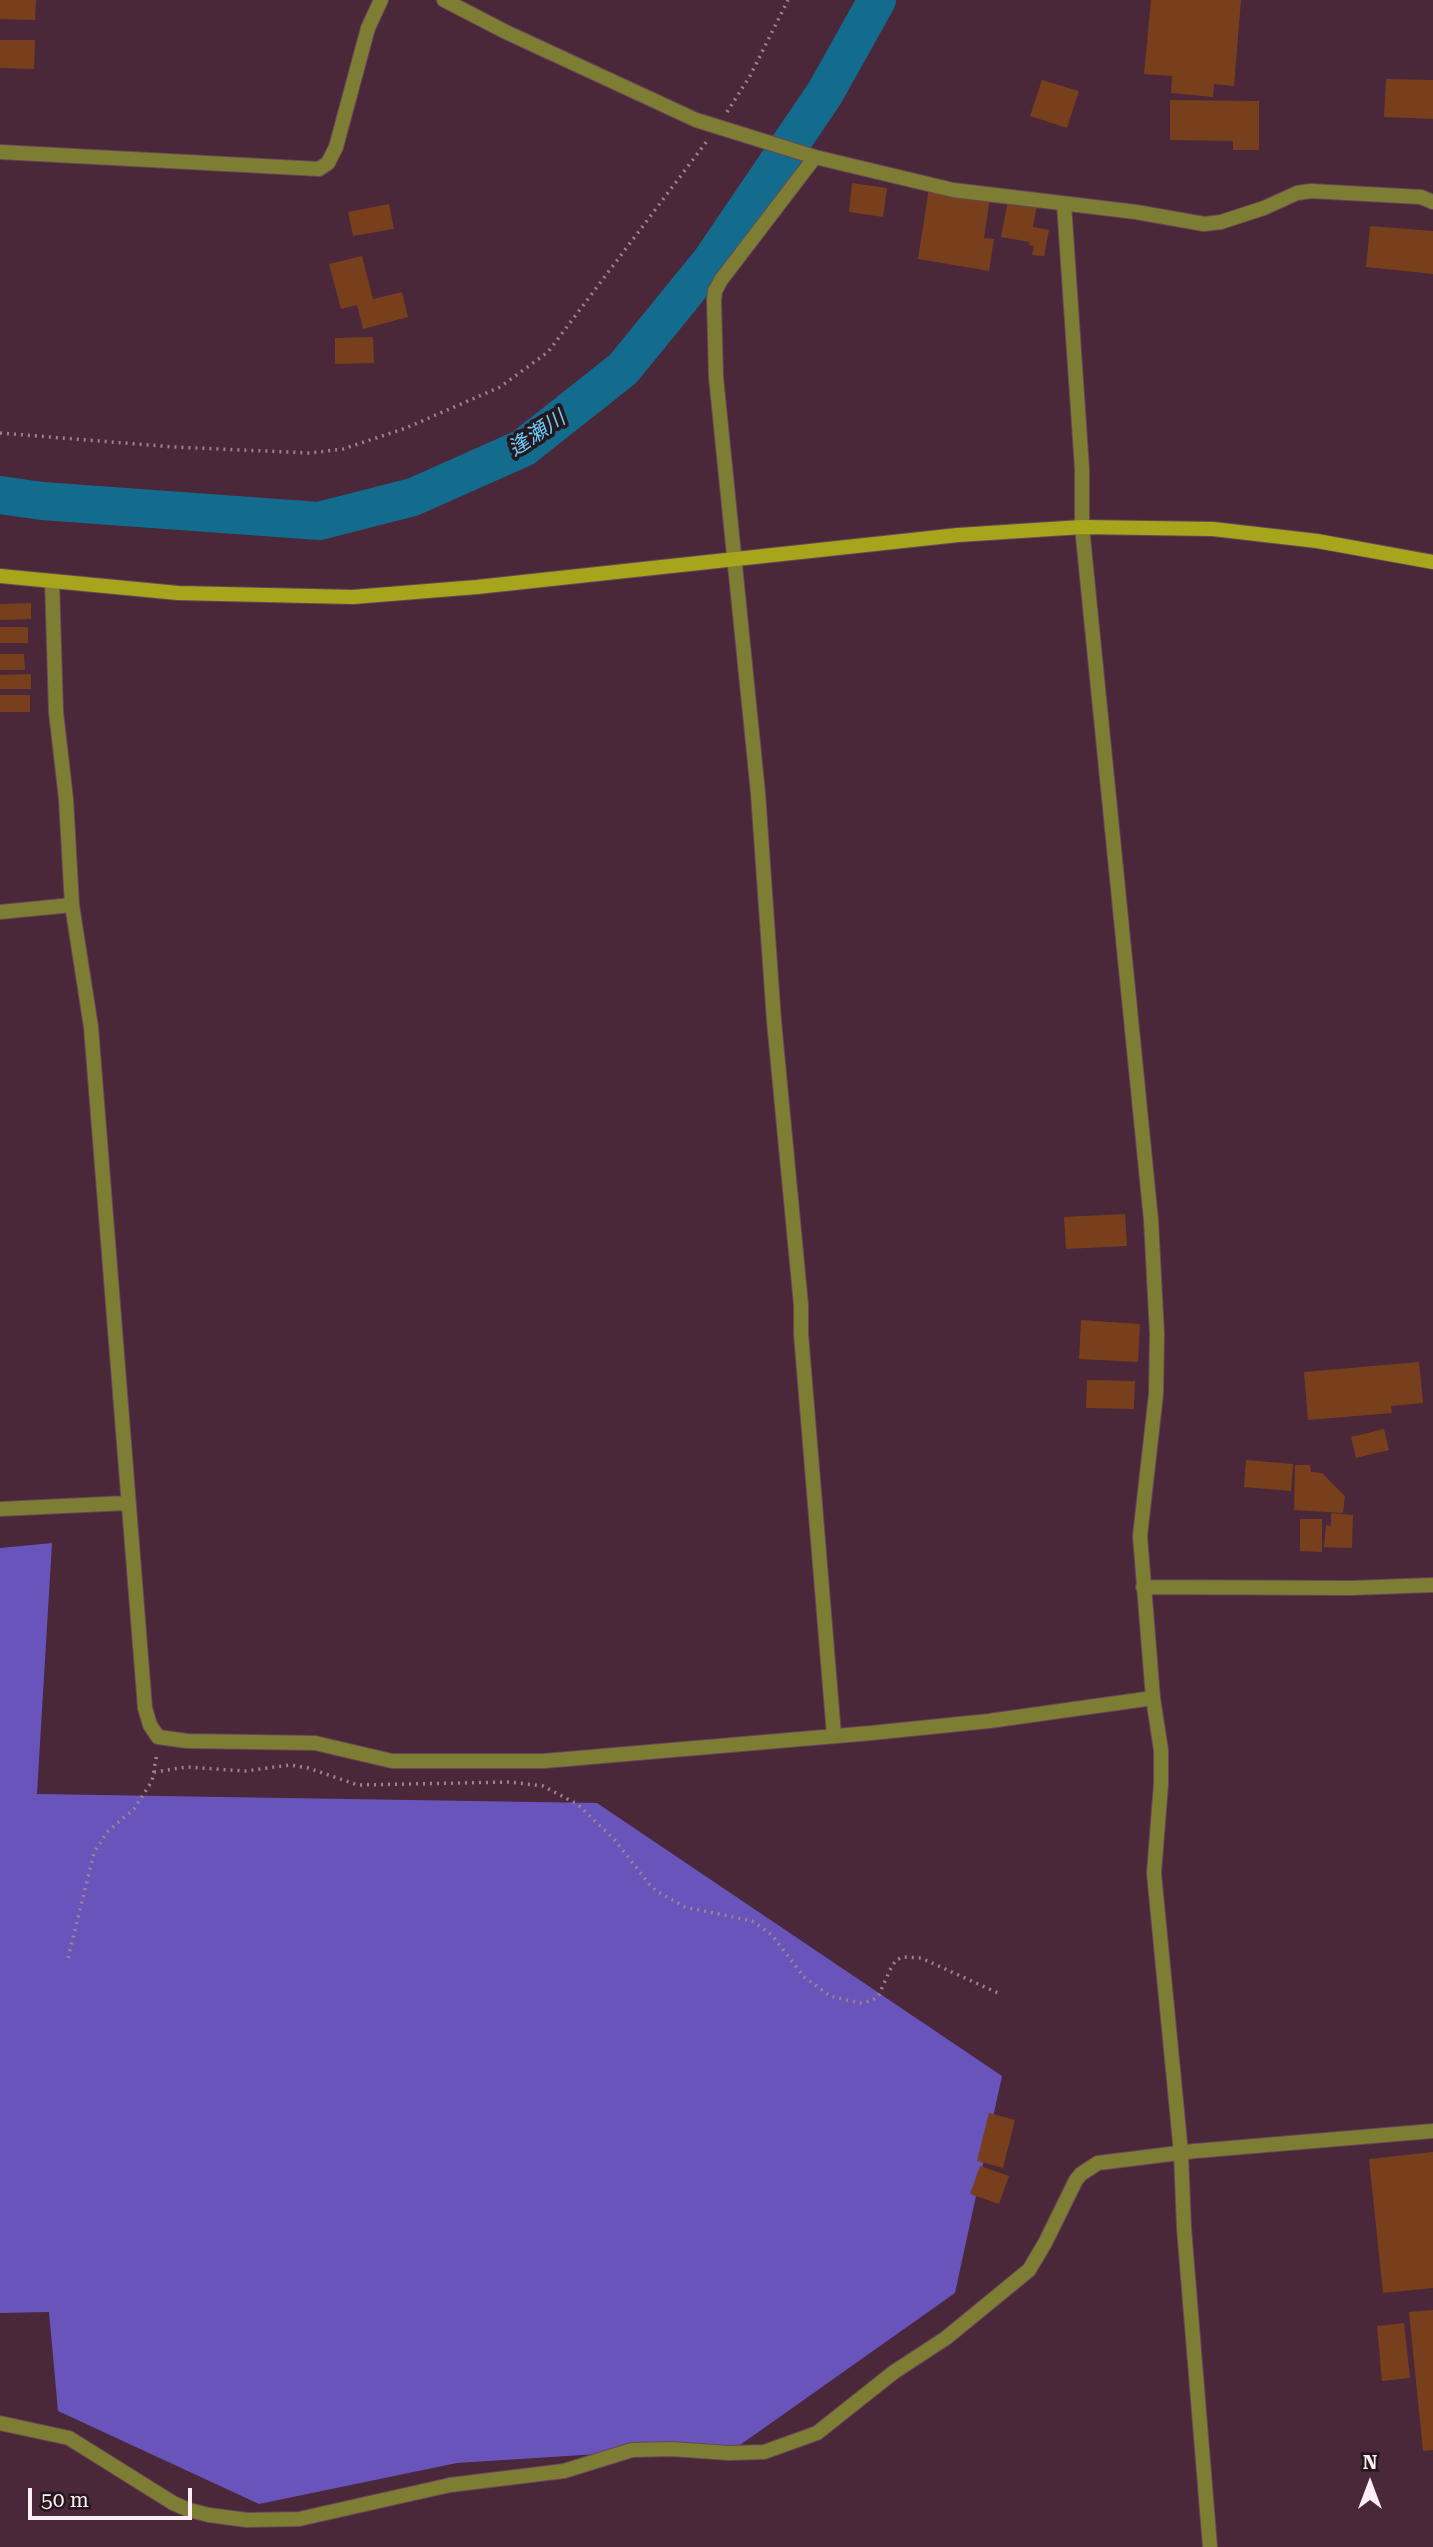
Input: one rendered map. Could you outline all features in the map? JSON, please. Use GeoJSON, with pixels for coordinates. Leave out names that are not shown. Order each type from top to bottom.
{"type":"FeatureCollection","features":[{"type":"Feature","properties":{"kind":"street"},"geometry":{"type":"LineString","coordinates":[[0,152],[318,169],[328,163],[336,147],[368,28],[381,0]]}},
{"type":"Feature","properties":{"kind":"street"},"geometry":{"type":"LineString","coordinates":[[444,0],[506,32],[696,120],[815,157],[953,190],[1136,212],[1204,224],[1221,222],[1264,208],[1297,193],[1311,191],[1421,197],[1433,202]]}},
{"type":"Feature","properties":{"kind":"street"},"geometry":{"type":"LineString","coordinates":[[815,157],[715,291],[716,377],[758,793],[774,1021],[800,1292],[801,1334],[834,1735]]}},
{"type":"Feature","properties":{"kind":"street"},"geometry":{"type":"LineString","coordinates":[[1065,204],[1082,469],[1083,527],[1151,1220],[1157,1334],[1156,1394],[1140,1536],[1153,1698],[1161,1750],[1154,1873],[1164,1999],[1181,2153],[1184,2228],[1210,2547]]}},
{"type":"Feature","properties":{"kind":"street"},"geometry":{"type":"LineString","coordinates":[[0,576],[178,593],[353,597],[477,587],[958,535],[1083,527],[1213,529],[1317,541],[1433,562]]}},
{"type":"Feature","properties":{"kind":"street"},"geometry":{"type":"LineString","coordinates":[[52,581],[56,712],[66,799],[72,905],[91,1027],[145,1708],[150,1725],[158,1737],[187,1741],[315,1743],[392,1762],[544,1761],[989,1721],[1153,1698]]}},
{"type":"Feature","properties":{"kind":"street"},"geometry":{"type":"LineString","coordinates":[[0,912],[72,905]]}},
{"type":"Feature","properties":{"kind":"street"},"geometry":{"type":"LineString","coordinates":[[0,1509],[127,1503]]}},
{"type":"Feature","properties":{"kind":"street"},"geometry":{"type":"LineString","coordinates":[[1143,1587],[1351,1588],[1433,1585]]}},
{"type":"Feature","properties":{"kind":"street"},"geometry":{"type":"LineString","coordinates":[[0,2423],[69,2438],[173,2503],[189,2510],[247,2520],[299,2519],[450,2485],[564,2471],[632,2450],[765,2452],[817,2433],[894,2372],[946,2338],[1029,2270],[1076,2180],[1088,2168],[1108,2160],[1433,2131]]}},
{"type":"Feature","properties":{"kind":"path"},"geometry":{"type":"LineString","coordinates":[[0,433],[174,447],[310,453],[343,449],[407,428],[500,387],[548,352],[722,129],[788,0]]}},
{"type":"Feature","properties":{"kind":"path"},"geometry":{"type":"LineString","coordinates":[[68,1958],[94,1853],[107,1832],[134,1809],[152,1781],[158,1737]]}},
{"type":"Feature","properties":{"kind":"path"},"geometry":{"type":"LineString","coordinates":[[154,1772],[187,1767],[245,1770],[290,1765],[316,1770],[358,1785],[510,1782],[542,1786],[577,1804],[614,1839],[658,1892],[685,1907],[752,1921],[761,1926],[772,1935],[803,1976],[830,1996],[860,2003],[878,1997],[890,1969],[896,1960],[903,1957],[921,1958],[998,1993]]}},
{"type":"Feature","properties":{"kind":"shaded area"},"geometry":{"type":"Polygon","coordinates":[[[52,1543],[37,1794],[597,1803],[1002,2076],[955,2293],[740,2445],[457,2463],[259,2504],[58,2411],[49,2312],[0,2313],[0,1548],[52,1543]]]}},
{"type":"Feature","properties":{"kind":"building"},"geometry":{"type":"Polygon","coordinates":[[[0,0],[36,0],[35,20],[0,19],[0,0]]]}},
{"type":"Feature","properties":{"kind":"building"},"geometry":{"type":"Polygon","coordinates":[[[1151,0],[1241,0],[1234,86],[1214,84],[1213,97],[1171,93],[1172,76],[1144,74],[1151,0]]]}},
{"type":"Feature","properties":{"kind":"building"},"geometry":{"type":"Polygon","coordinates":[[[0,40],[35,40],[34,69],[0,68],[0,40]]]}},
{"type":"Feature","properties":{"kind":"building"},"geometry":{"type":"Polygon","coordinates":[[[1386,79],[1433,80],[1433,119],[1384,117],[1386,79]]]}},
{"type":"Feature","properties":{"kind":"building"},"geometry":{"type":"Polygon","coordinates":[[[1042,80],[1079,91],[1067,128],[1030,116],[1042,80]]]}},
{"type":"Feature","properties":{"kind":"building"},"geometry":{"type":"Polygon","coordinates":[[[1170,100],[1259,101],[1259,150],[1233,150],[1233,141],[1170,140],[1170,100]]]}},
{"type":"Feature","properties":{"kind":"building"},"geometry":{"type":"Polygon","coordinates":[[[852,183],[887,188],[883,217],[849,212],[852,183]]]}},
{"type":"Feature","properties":{"kind":"building"},"geometry":{"type":"Polygon","coordinates":[[[929,188],[990,198],[984,238],[994,239],[989,271],[918,259],[929,188]]]}},
{"type":"Feature","properties":{"kind":"building"},"geometry":{"type":"Polygon","coordinates":[[[1008,200],[1037,205],[1033,227],[1049,230],[1044,256],[1032,255],[1034,246],[1029,245],[1030,242],[1001,237],[1008,200]]]}},
{"type":"Feature","properties":{"kind":"building"},"geometry":{"type":"Polygon","coordinates":[[[389,204],[394,229],[353,236],[348,212],[389,204]]]}},
{"type":"Feature","properties":{"kind":"building"},"geometry":{"type":"Polygon","coordinates":[[[1370,226],[1433,231],[1433,274],[1366,267],[1370,226]]]}},
{"type":"Feature","properties":{"kind":"building"},"geometry":{"type":"Polygon","coordinates":[[[362,256],[373,299],[402,292],[408,317],[363,329],[357,305],[341,309],[329,264],[362,256]]]}},
{"type":"Feature","properties":{"kind":"building"},"geometry":{"type":"Polygon","coordinates":[[[373,337],[374,363],[335,364],[335,338],[373,337]]]}},
{"type":"Feature","properties":{"kind":"building"},"geometry":{"type":"Polygon","coordinates":[[[31,603],[31,619],[0,620],[0,604],[31,603]]]}},
{"type":"Feature","properties":{"kind":"building"},"geometry":{"type":"Polygon","coordinates":[[[0,627],[28,627],[28,643],[0,643],[0,627]]]}},
{"type":"Feature","properties":{"kind":"building"},"geometry":{"type":"Polygon","coordinates":[[[0,654],[24,654],[25,670],[0,670],[0,654]]]}},
{"type":"Feature","properties":{"kind":"building"},"geometry":{"type":"Polygon","coordinates":[[[31,674],[31,689],[0,689],[0,675],[31,674]]]}},
{"type":"Feature","properties":{"kind":"building"},"geometry":{"type":"Polygon","coordinates":[[[0,695],[30,695],[30,712],[0,712],[0,695]]]}},
{"type":"Feature","properties":{"kind":"building"},"geometry":{"type":"Polygon","coordinates":[[[1125,1214],[1127,1246],[1066,1249],[1064,1217],[1125,1214]]]}},
{"type":"Feature","properties":{"kind":"building"},"geometry":{"type":"Polygon","coordinates":[[[1081,1320],[1140,1324],[1138,1362],[1079,1359],[1081,1320]]]}},
{"type":"Feature","properties":{"kind":"building"},"geometry":{"type":"Polygon","coordinates":[[[1419,1362],[1423,1403],[1391,1406],[1392,1413],[1308,1420],[1304,1372],[1419,1362]]]}},
{"type":"Feature","properties":{"kind":"building"},"geometry":{"type":"Polygon","coordinates":[[[1087,1380],[1135,1381],[1134,1409],[1086,1408],[1087,1380]]]}},
{"type":"Feature","properties":{"kind":"building"},"geometry":{"type":"Polygon","coordinates":[[[1384,1429],[1389,1450],[1356,1458],[1351,1437],[1384,1429]]]}},
{"type":"Feature","properties":{"kind":"building"},"geometry":{"type":"Polygon","coordinates":[[[1246,1460],[1293,1464],[1291,1491],[1244,1487],[1246,1460]]]}},
{"type":"Feature","properties":{"kind":"building"},"geometry":{"type":"Polygon","coordinates":[[[1295,1465],[1310,1465],[1311,1472],[1322,1473],[1345,1496],[1343,1513],[1294,1510],[1295,1465]]]}},
{"type":"Feature","properties":{"kind":"building"},"geometry":{"type":"Polygon","coordinates":[[[1331,1513],[1353,1515],[1352,1548],[1324,1547],[1326,1525],[1331,1526],[1331,1513]]]}},
{"type":"Feature","properties":{"kind":"building"},"geometry":{"type":"Polygon","coordinates":[[[1300,1519],[1322,1519],[1322,1552],[1300,1551],[1300,1519]]]}},
{"type":"Feature","properties":{"kind":"building"},"geometry":{"type":"Polygon","coordinates":[[[989,2113],[1015,2120],[1003,2168],[977,2161],[989,2113]]]}},
{"type":"Feature","properties":{"kind":"building"},"geometry":{"type":"Polygon","coordinates":[[[1433,2152],[1433,2288],[1383,2293],[1369,2159],[1433,2152]]]}},
{"type":"Feature","properties":{"kind":"building"},"geometry":{"type":"Polygon","coordinates":[[[980,2166],[1009,2176],[999,2204],[970,2194],[980,2166]]]}},
{"type":"Feature","properties":{"kind":"building"},"geometry":{"type":"Polygon","coordinates":[[[1433,2310],[1433,2450],[1423,2451],[1409,2312],[1433,2310]]]}},
{"type":"Feature","properties":{"kind":"building"},"geometry":{"type":"Polygon","coordinates":[[[1404,2323],[1410,2378],[1382,2381],[1377,2326],[1404,2323]]]}},
{"type":"Feature","properties":{"kind":"waterway","name":"逢瀬川"},"geometry":{"type":"LineString","coordinates":[[0,495],[42,501],[319,521],[413,497],[523,448],[623,369],[711,261],[825,93],[877,0]]}}]}
